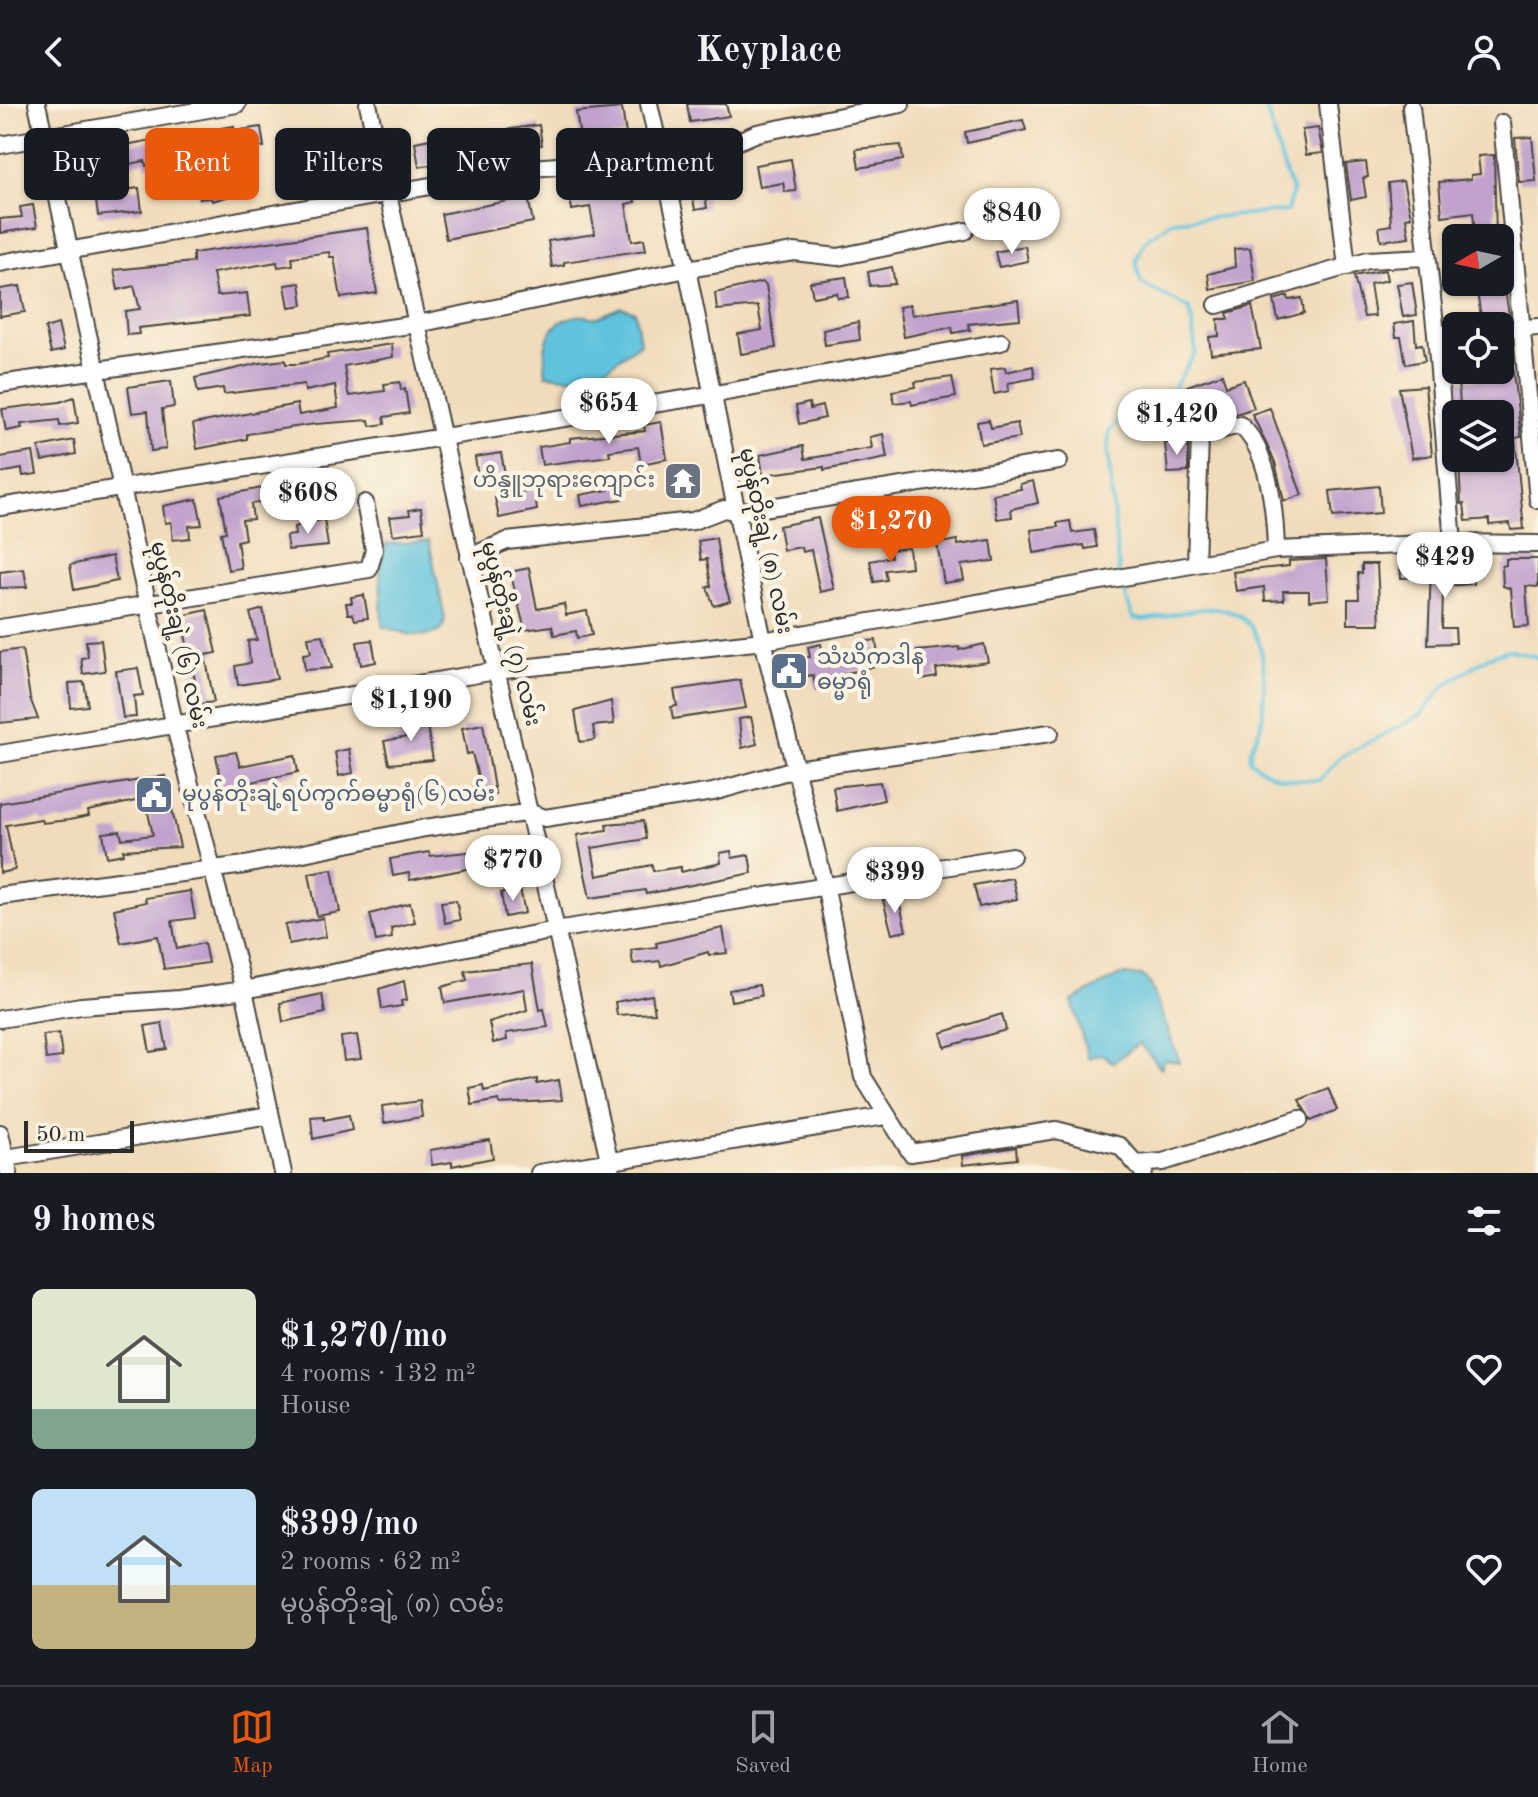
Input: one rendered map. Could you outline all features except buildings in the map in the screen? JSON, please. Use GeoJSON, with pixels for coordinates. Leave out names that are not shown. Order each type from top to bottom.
{"type":"FeatureCollection","features":[{"type":"Feature","properties":{"kind":"street","name":"မုပွန်တိုးချဲ့ (၆) လမ်း"},"geometry":{"type":"LineString","coordinates":[[37,104],[42,128]]}},
{"type":"Feature","properties":{"kind":"street"},"geometry":{"type":"LineString","coordinates":[[105,128],[237,104]]}},
{"type":"Feature","properties":{"kind":"street","name":"မုပွန်တိုးချဲ့ (၇) လမ်း"},"geometry":{"type":"LineString","coordinates":[[368,104],[373,128]]}},
{"type":"Feature","properties":{"kind":"street","name":"မုပွန်တိုးချဲ့ (၈) လမ်း"},"geometry":{"type":"LineString","coordinates":[[649,104],[655,128]]}},
{"type":"Feature","properties":{"kind":"street"},"geometry":{"type":"LineString","coordinates":[[743,139],[757,133],[901,104]]}},
{"type":"Feature","properties":{"kind":"street"},"geometry":{"type":"LineString","coordinates":[[1328,104],[1347,267]]}},
{"type":"Feature","properties":{"kind":"street"},"geometry":{"type":"LineString","coordinates":[[1411,107],[1436,334],[1453,543]]}},
{"type":"Feature","properties":{"kind":"street"},"geometry":{"type":"LineString","coordinates":[[1502,123],[1531,328],[1538,500]]}},
{"type":"Feature","properties":{"kind":"street"},"geometry":{"type":"LineString","coordinates":[[0,145],[24,142]]}},
{"type":"Feature","properties":{"kind":"street"},"geometry":{"type":"LineString","coordinates":[[411,190],[531,168],[556,166]]}},
{"type":"Feature","properties":{"kind":"street","name":"မုပွန်တိုးချဲ့ (၆) လမ်း"},"geometry":{"type":"LineString","coordinates":[[58,200],[175,727],[244,990],[283,1173]]}},
{"type":"Feature","properties":{"kind":"street"},"geometry":{"type":"LineString","coordinates":[[0,263],[355,200]]}},
{"type":"Feature","properties":{"kind":"street","name":"မုပွန်တိုးချဲ့ (၇) လမ်း"},"geometry":{"type":"LineString","coordinates":[[389,200],[440,436],[531,813],[610,1167]]}},
{"type":"Feature","properties":{"kind":"street","name":"မုပွန်တိုးချဲ့ (၈) လမ်း"},"geometry":{"type":"LineString","coordinates":[[671,200],[763,641],[826,889],[863,1077],[911,1153],[1056,1130],[1120,1146],[1140,1168]]}},
{"type":"Feature","properties":{"kind":"street"},"geometry":{"type":"LineString","coordinates":[[0,384],[417,324],[687,269],[794,252],[838,257],[965,231]]}},
{"type":"Feature","properties":{"kind":"street"},"geometry":{"type":"LineString","coordinates":[[1217,305],[1368,260],[1426,257]]}},
{"type":"Feature","properties":{"kind":"street"},"geometry":{"type":"LineString","coordinates":[[1436,334],[1442,334]]}},
{"type":"Feature","properties":{"kind":"street"},"geometry":{"type":"LineString","coordinates":[[0,507],[710,395],[1001,342]]}},
{"type":"Feature","properties":{"kind":"street"},"geometry":{"type":"LineString","coordinates":[[1196,564],[1200,435],[1218,428],[1240,425],[1252,435],[1271,506],[1276,550]]}},
{"type":"Feature","properties":{"kind":"street"},"geometry":{"type":"LineString","coordinates":[[469,557],[507,541],[693,521],[724,509],[738,512],[1059,461]]}},
{"type":"Feature","properties":{"kind":"street"},"geometry":{"type":"LineString","coordinates":[[0,628],[369,569],[374,550],[365,503]]}},
{"type":"Feature","properties":{"kind":"street"},"geometry":{"type":"LineString","coordinates":[[0,754],[496,671],[763,641],[1276,550],[1453,543],[1538,544]]}},
{"type":"Feature","properties":{"kind":"street"},"geometry":{"type":"LineString","coordinates":[[0,896],[213,869],[425,828],[531,813],[545,818],[713,792],[795,769],[1050,733]]}},
{"type":"Feature","properties":{"kind":"street"},"geometry":{"type":"LineString","coordinates":[[0,1019],[81,1006],[179,999],[244,990],[556,930],[826,889],[1012,856]]}},
{"type":"Feature","properties":{"kind":"street"},"geometry":{"type":"LineString","coordinates":[[0,1133],[5,1163],[270,1115]]}},
{"type":"Feature","properties":{"kind":"street"},"geometry":{"type":"LineString","coordinates":[[539,1173],[610,1167],[885,1116]]}},
{"type":"Feature","properties":{"kind":"street"},"geometry":{"type":"LineString","coordinates":[[1140,1168],[1300,1119]]}},
{"type":"Feature","properties":{"kind":"water"},"geometry":{"type":"Polygon","coordinates":[[[622,307],[635,312],[640,343],[591,379],[546,375],[548,337],[559,323],[578,316],[597,317],[622,307]]]}},
{"type":"Feature","properties":{"kind":"water"},"geometry":{"type":"Polygon","coordinates":[[[429,541],[445,619],[442,630],[420,635],[382,626],[380,567],[386,544],[429,541]]]}},
{"type":"Feature","properties":{"kind":"water"},"geometry":{"type":"Polygon","coordinates":[[[1120,975],[1143,976],[1151,985],[1180,1062],[1164,1060],[1161,1068],[1139,1043],[1113,1063],[1103,1054],[1088,1058],[1072,1001],[1120,975]]]}},
{"type":"Feature","properties":{"kind":"waterway"},"geometry":{"type":"LineString","coordinates":[[1119,572],[1108,452],[1109,431],[1139,402],[1173,389],[1196,352],[1190,309],[1141,283],[1136,260],[1146,240],[1172,221],[1287,211],[1293,191],[1264,104]]}},
{"type":"Feature","properties":{"kind":"waterway"},"geometry":{"type":"LineString","coordinates":[[1121,581],[1133,618],[1144,620],[1217,609],[1235,614],[1248,623],[1256,636],[1264,669],[1262,720],[1250,760],[1266,772],[1283,778],[1320,780],[1339,758],[1421,715],[1444,686],[1488,657],[1508,650],[1538,657]]}},
{"type":"Feature","properties":{"kind":"place","name":"ဟိန္ဒူဘုရားကျောင်း"},"geometry":{"type":"Point","coordinates":[683,481]}},
{"type":"Feature","properties":{"kind":"place","name":"သံဃိကဒါန ဓမ္မာရုံ"},"geometry":{"type":"Point","coordinates":[789,671]}},
{"type":"Feature","properties":{"kind":"place","name":"မုပွန်တိုးချဲ့ရပ်ကွက်ဓမ္မာရုံ(၆)လမ်း"},"geometry":{"type":"Point","coordinates":[154,795]}}]}
